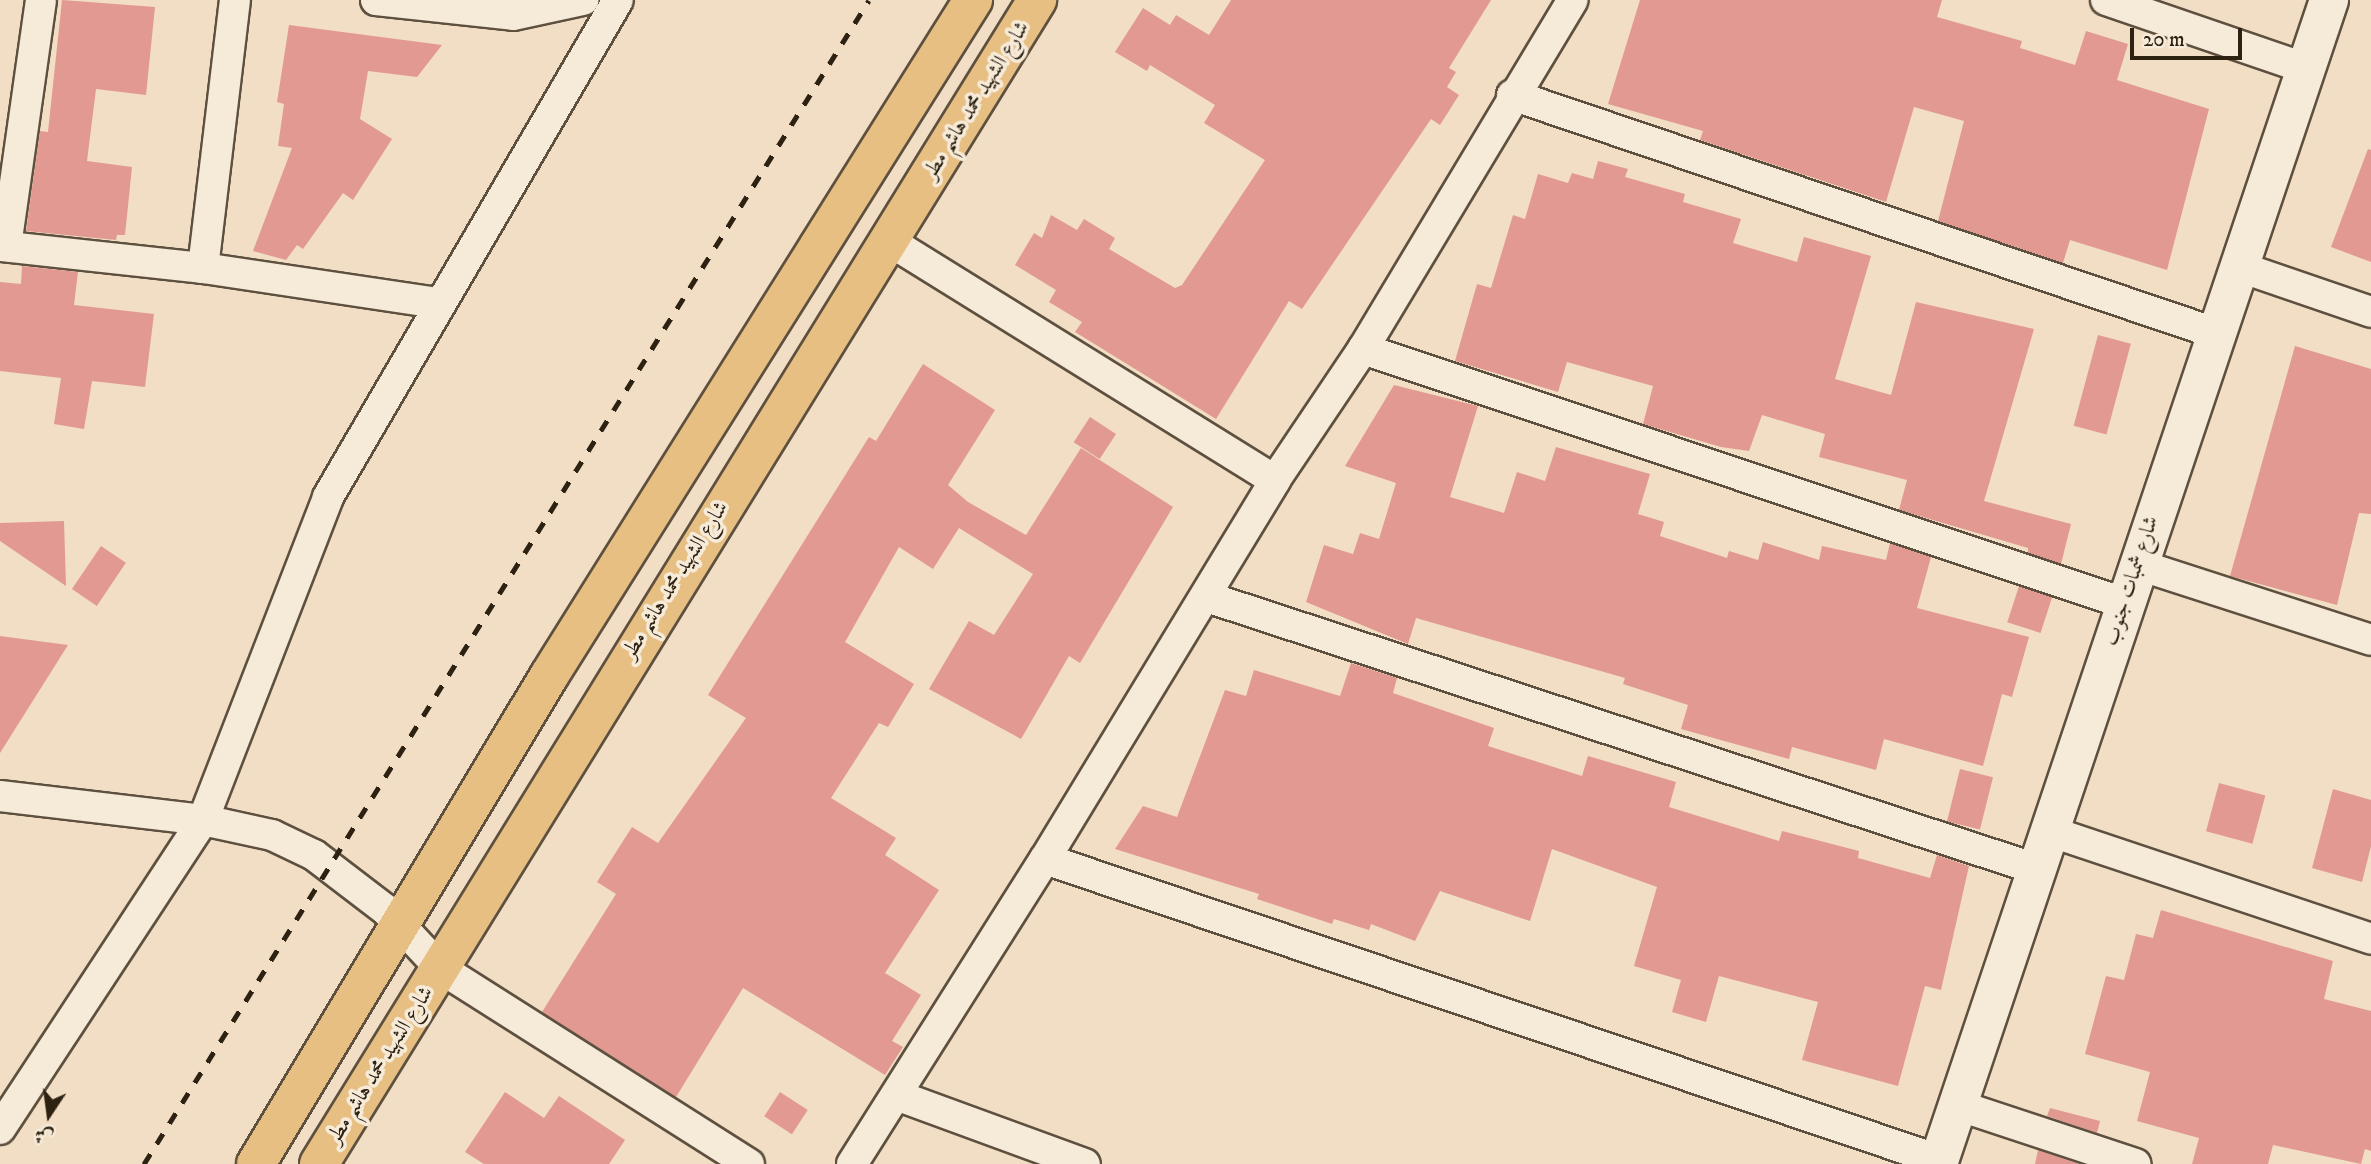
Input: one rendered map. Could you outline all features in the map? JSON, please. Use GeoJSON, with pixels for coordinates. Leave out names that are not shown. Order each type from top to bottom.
{"type":"FeatureCollection","features":[{"type":"Feature","properties":{"kind":"main road"},"geometry":{"type":"LineString","coordinates":[[256,1164],[550,676],[973,0]]}},
{"type":"Feature","properties":{"kind":"main road","name":"شارع الشهيد محمد هاشم مطر"},"geometry":{"type":"LineString","coordinates":[[319,1164],[440,968],[600,699],[889,241],[1037,0]]}},
{"type":"Feature","properties":{"kind":"street"},"geometry":{"type":"LineString","coordinates":[[41,0],[3,246],[203,268],[438,303]]}},
{"type":"Feature","properties":{"kind":"street"},"geometry":{"type":"LineString","coordinates":[[203,268],[235,0]]}},
{"type":"Feature","properties":{"kind":"street"},"geometry":{"type":"LineString","coordinates":[[376,0],[513,15],[583,0]]}},
{"type":"Feature","properties":{"kind":"street"},"geometry":{"type":"LineString","coordinates":[[0,1129],[203,820],[328,497],[438,303],[618,0]]}},
{"type":"Feature","properties":{"kind":"street"},"geometry":{"type":"LineString","coordinates":[[852,1164],[1045,859],[1207,597],[1275,480],[1363,349],[1512,95],[1573,0]]}},
{"type":"Feature","properties":{"kind":"street"},"geometry":{"type":"LineString","coordinates":[[2106,0],[2305,68]]}},
{"type":"Feature","properties":{"kind":"street","name":"شارع شمبات جنوب"},"geometry":{"type":"LineString","coordinates":[[1938,1162],[2136,564],[2329,0]]}},
{"type":"Feature","properties":{"kind":"street"},"geometry":{"type":"LineString","coordinates":[[1512,95],[2215,333]]}},
{"type":"Feature","properties":{"kind":"street"},"geometry":{"type":"LineString","coordinates":[[889,241],[1275,480]]}},
{"type":"Feature","properties":{"kind":"street"},"geometry":{"type":"LineString","coordinates":[[2237,266],[2371,312]]}},
{"type":"Feature","properties":{"kind":"street"},"geometry":{"type":"LineString","coordinates":[[1363,349],[2124,603]]}},
{"type":"Feature","properties":{"kind":"street"},"geometry":{"type":"LineString","coordinates":[[2136,564],[2371,640]]}},
{"type":"Feature","properties":{"kind":"street"},"geometry":{"type":"LineString","coordinates":[[1207,597],[2036,869]]}},
{"type":"Feature","properties":{"kind":"street"},"geometry":{"type":"LineString","coordinates":[[0,796],[203,820],[272,835],[314,855],[402,925],[440,968],[749,1164]]}},
{"type":"Feature","properties":{"kind":"street"},"geometry":{"type":"LineString","coordinates":[[2049,831],[2371,939]]}},
{"type":"Feature","properties":{"kind":"street"},"geometry":{"type":"LineString","coordinates":[[1045,859],[1938,1162]]}},
{"type":"Feature","properties":{"kind":"street"},"geometry":{"type":"LineString","coordinates":[[896,1095],[1085,1164]]}},
{"type":"Feature","properties":{"kind":"street"},"geometry":{"type":"LineString","coordinates":[[1957,1105],[2135,1164]]}},
{"type":"Feature","properties":{"kind":"building"},"geometry":{"type":"Polygon","coordinates":[[[62,0],[155,7],[146,95],[96,89],[87,161],[132,167],[125,235],[117,235],[116,240],[26,231],[40,131],[48,132],[62,0]]]}},
{"type":"Feature","properties":{"kind":"building"},"geometry":{"type":"Polygon","coordinates":[[[1231,0],[1491,0],[1449,68],[1456,72],[1447,87],[1459,95],[1440,125],[1431,119],[1302,309],[1289,301],[1216,419],[1075,332],[1082,322],[1049,302],[1056,290],[1015,265],[1034,233],[1042,238],[1051,215],[1077,230],[1084,219],[1115,238],[1109,249],[1175,288],[1182,285],[1265,160],[1204,123],[1215,105],[1150,65],[1147,71],[1115,52],[1143,8],[1170,25],[1176,15],[1209,35],[1231,0]]]}},
{"type":"Feature","properties":{"kind":"building"},"geometry":{"type":"Polygon","coordinates":[[[1640,0],[1942,0],[1937,17],[2022,41],[2020,48],[2075,65],[2086,31],[2128,44],[2117,80],[2209,109],[2167,270],[2070,240],[2063,263],[1938,221],[1964,121],[1914,107],[1886,202],[1700,140],[1703,131],[1608,104],[1640,0]]]}},
{"type":"Feature","properties":{"kind":"building"},"geometry":{"type":"Polygon","coordinates":[[[289,25],[442,45],[417,77],[368,71],[360,119],[392,139],[353,200],[343,193],[303,249],[297,245],[286,260],[253,251],[292,148],[278,146],[284,104],[277,102],[289,25]]]}},
{"type":"Feature","properties":{"kind":"building"},"geometry":{"type":"Polygon","coordinates":[[[2368,149],[2371,150],[2371,262],[2331,247],[2368,149]]]}},
{"type":"Feature","properties":{"kind":"building"},"geometry":{"type":"Polygon","coordinates":[[[1598,161],[1628,169],[1625,177],[1685,194],[1683,202],[1741,219],[1733,243],[1797,262],[1804,237],[1871,256],[1835,379],[1891,395],[1916,302],[2034,329],[1984,501],[2071,524],[2061,564],[2028,553],[2028,548],[1899,510],[1907,480],[1819,457],[1825,434],[1762,415],[1749,451],[1721,447],[1643,424],[1653,386],[1567,362],[1558,392],[1455,361],[1477,284],[1491,288],[1513,215],[1525,219],[1538,174],[1568,183],[1572,173],[1593,179],[1598,161]]]}},
{"type":"Feature","properties":{"kind":"building"},"geometry":{"type":"Polygon","coordinates":[[[22,266],[78,272],[74,305],[154,314],[145,387],[92,381],[84,429],[54,424],[61,378],[0,371],[0,282],[21,284],[22,266]]]}},
{"type":"Feature","properties":{"kind":"building"},"geometry":{"type":"Polygon","coordinates":[[[2098,335],[2131,344],[2107,435],[2074,426],[2098,335]]]}},
{"type":"Feature","properties":{"kind":"building"},"geometry":{"type":"Polygon","coordinates":[[[2295,346],[2371,369],[2371,514],[2359,513],[2337,605],[2230,576],[2295,346]]]}},
{"type":"Feature","properties":{"kind":"building"},"geometry":{"type":"Polygon","coordinates":[[[923,364],[995,410],[948,485],[968,502],[1026,535],[1081,448],[1173,507],[1080,663],[1069,656],[1021,739],[929,689],[969,621],[994,635],[1033,574],[959,528],[933,569],[899,547],[845,642],[914,684],[888,727],[879,723],[831,798],[896,838],[885,855],[939,890],[885,973],[921,995],[892,1041],[903,1047],[885,1075],[743,988],[676,1097],[542,1012],[616,894],[597,882],[632,827],[658,843],[746,718],[708,695],[869,437],[876,441],[923,364]]]}},
{"type":"Feature","properties":{"kind":"building"},"geometry":{"type":"Polygon","coordinates":[[[1394,385],[1478,406],[1450,497],[1504,513],[1517,472],[1545,481],[1556,447],[1650,474],[1638,514],[1664,522],[1660,536],[1727,558],[1729,551],[1758,560],[1763,542],[1819,560],[1822,546],[1886,560],[1890,543],[1931,557],[1917,608],[2029,637],[2012,697],[2002,694],[1983,766],[1884,739],[1876,770],[1792,747],[1789,759],[1681,729],[1688,705],[1623,684],[1625,678],[1416,618],[1408,644],[1306,602],[1324,545],[1353,554],[1360,533],[1379,539],[1396,483],[1345,466],[1394,385]]]}},
{"type":"Feature","properties":{"kind":"building"},"geometry":{"type":"Polygon","coordinates":[[[1090,417],[1116,434],[1100,459],[1074,442],[1090,417]]]}},
{"type":"Feature","properties":{"kind":"building"},"geometry":{"type":"Polygon","coordinates":[[[64,521],[66,586],[0,541],[0,523],[64,521]]]}},
{"type":"Feature","properties":{"kind":"building"},"geometry":{"type":"Polygon","coordinates":[[[101,546],[126,563],[97,606],[72,589],[101,546]]]}},
{"type":"Feature","properties":{"kind":"building"},"geometry":{"type":"Polygon","coordinates":[[[2019,586],[2052,597],[2041,633],[2007,622],[2019,586]]]}},
{"type":"Feature","properties":{"kind":"building"},"geometry":{"type":"Polygon","coordinates":[[[0,636],[68,645],[0,753],[0,636]]]}},
{"type":"Feature","properties":{"kind":"building"},"geometry":{"type":"Polygon","coordinates":[[[1351,663],[1397,678],[1393,693],[1494,728],[1488,746],[1582,776],[1588,756],[1676,782],[1669,807],[1779,841],[1782,831],[1859,851],[1858,858],[1930,878],[1937,855],[1969,866],[1941,990],[1925,986],[1898,1086],[1802,1060],[1818,1002],[1719,976],[1706,1022],[1672,1012],[1681,980],[1634,966],[1657,887],[1552,849],[1530,921],[1440,891],[1415,941],[1371,924],[1369,930],[1334,919],[1332,924],[1257,899],[1259,894],[1115,849],[1143,806],[1177,817],[1225,690],[1246,696],[1254,670],[1340,696],[1351,663]]]}},
{"type":"Feature","properties":{"kind":"building"},"geometry":{"type":"Polygon","coordinates":[[[1960,769],[1993,777],[1980,830],[1947,821],[1960,769]]]}},
{"type":"Feature","properties":{"kind":"building"},"geometry":{"type":"Polygon","coordinates":[[[2219,783],[2265,795],[2252,844],[2206,831],[2219,783]]]}},
{"type":"Feature","properties":{"kind":"building"},"geometry":{"type":"Polygon","coordinates":[[[2333,789],[2371,800],[2371,846],[2362,882],[2312,868],[2333,789]]]}},
{"type":"Feature","properties":{"kind":"building"},"geometry":{"type":"Polygon","coordinates":[[[2161,910],[2333,961],[2324,999],[2371,1011],[2371,1151],[2365,1149],[2361,1164],[2273,1145],[2268,1164],[2192,1164],[2199,1138],[2137,1121],[2150,1072],[2085,1054],[2106,976],[2124,980],[2136,934],[2153,938],[2161,910]]]}},
{"type":"Feature","properties":{"kind":"building"},"geometry":{"type":"Polygon","coordinates":[[[505,1092],[544,1118],[559,1096],[625,1140],[609,1164],[484,1164],[465,1152],[505,1092]]]}},
{"type":"Feature","properties":{"kind":"building"},"geometry":{"type":"Polygon","coordinates":[[[780,1092],[808,1110],[792,1134],[764,1116],[780,1092]]]}},
{"type":"Feature","properties":{"kind":"building"},"geometry":{"type":"Polygon","coordinates":[[[2050,1108],[2100,1121],[2097,1133],[2047,1116],[2050,1108]]]}},
{"type":"Feature","properties":{"kind":"building"},"geometry":{"type":"Polygon","coordinates":[[[2038,1150],[2079,1164],[2035,1164],[2038,1150]]]}},
{"type":"Feature","properties":{"kind":"railway"},"geometry":{"type":"LineString","coordinates":[[144,1164],[869,0]]}}]}
